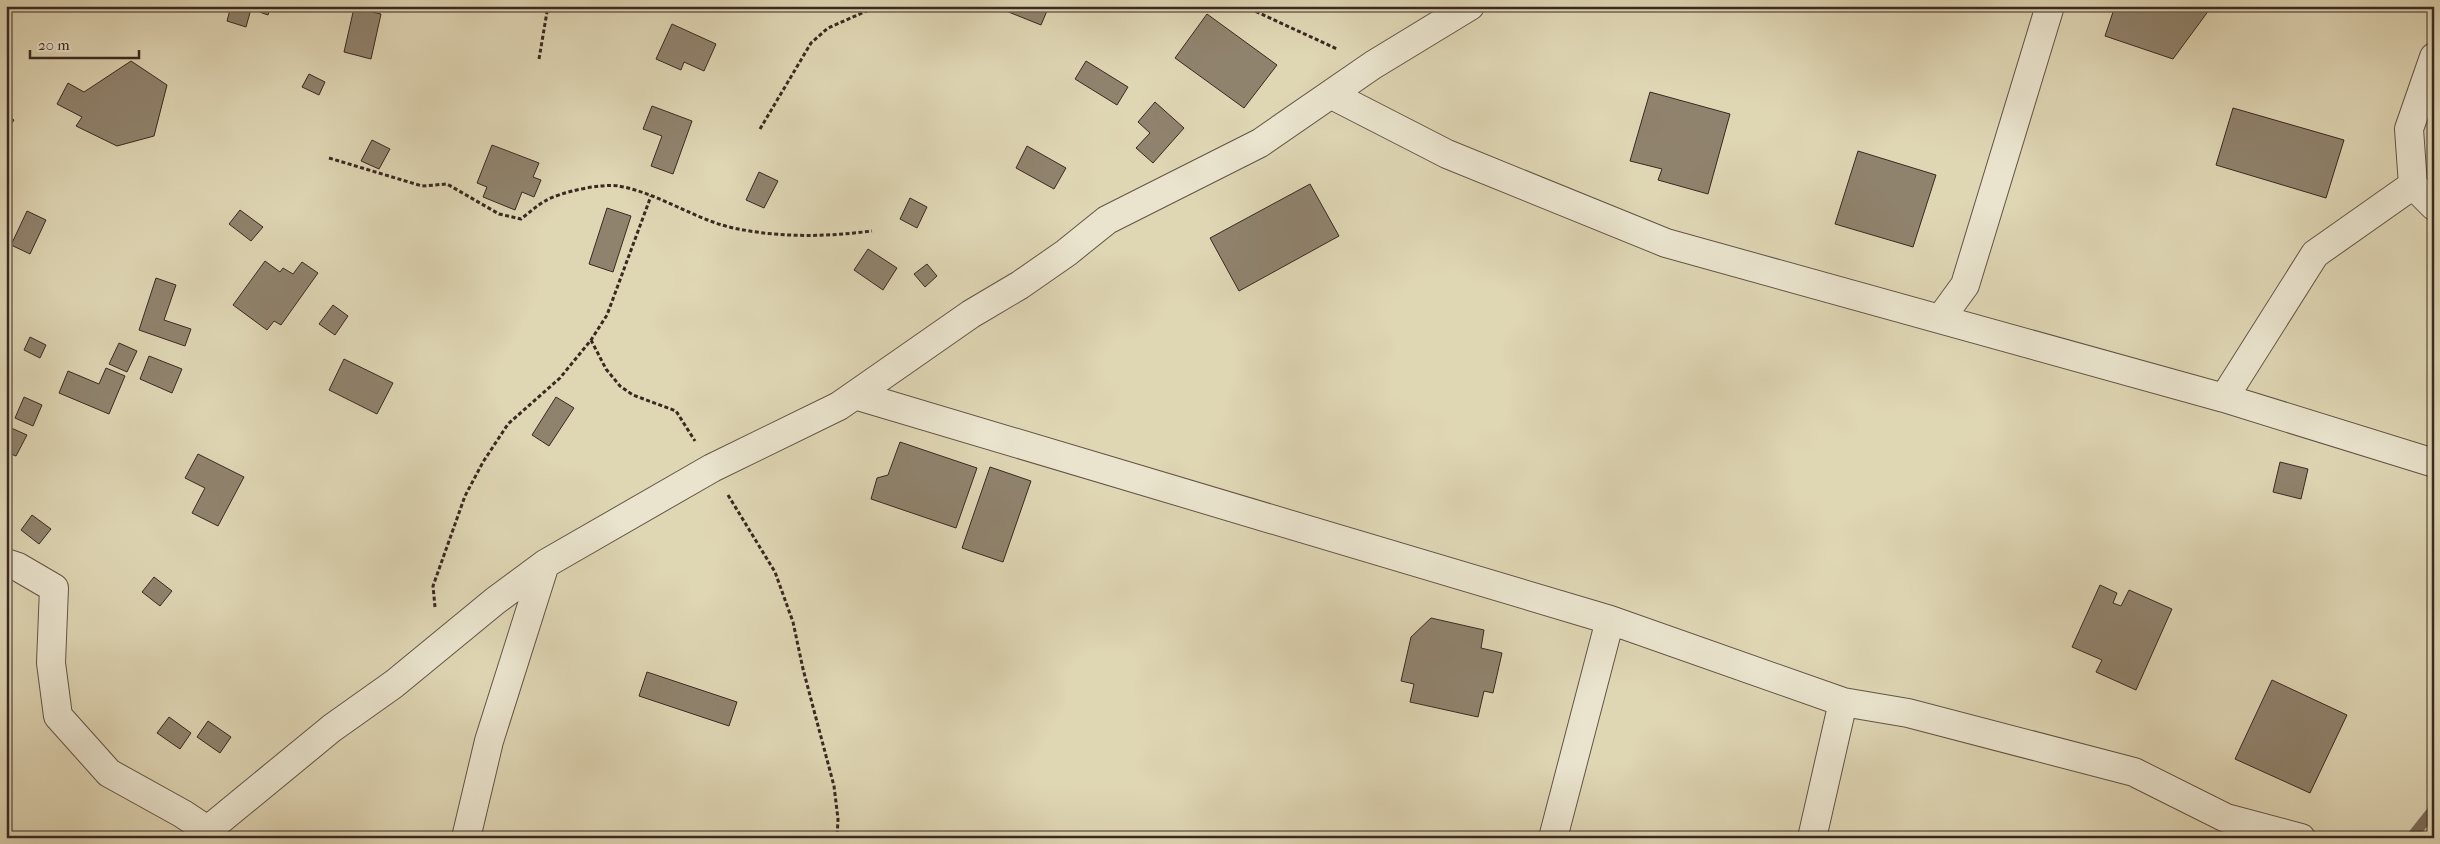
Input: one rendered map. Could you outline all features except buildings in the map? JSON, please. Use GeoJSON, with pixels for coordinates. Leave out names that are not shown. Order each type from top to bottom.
{"type":"FeatureCollection","features":[{"type":"Feature","properties":{"kind":"street"},"geometry":{"type":"LineString","coordinates":[[6,563],[18,567],[54,588],[51,663],[58,716],[109,774],[183,814],[202,834],[332,728],[394,684],[495,601],[545,564],[712,468],[838,406],[971,314],[1028,280],[1107,220],[1260,143],[1373,66],[1470,6]]}},
{"type":"Feature","properties":{"kind":"street"},"geometry":{"type":"LineString","coordinates":[[1941,318],[1965,285],[2050,6]]}},
{"type":"Feature","properties":{"kind":"street"},"geometry":{"type":"LineString","coordinates":[[2434,57],[2408,129],[2413,185],[2434,206]]}},
{"type":"Feature","properties":{"kind":"street"},"geometry":{"type":"LineString","coordinates":[[1332,95],[1448,154],[1666,243],[2224,398],[2434,463]]}},
{"type":"Feature","properties":{"kind":"street"},"geometry":{"type":"LineString","coordinates":[[2224,398],[2315,254],[2413,185]]}},
{"type":"Feature","properties":{"kind":"street"},"geometry":{"type":"LineString","coordinates":[[855,395],[1610,620],[1843,702],[1908,713],[2134,772],[2223,828],[2300,838]]}},
{"type":"Feature","properties":{"kind":"street"},"geometry":{"type":"LineString","coordinates":[[466,838],[489,741],[545,564]]}},
{"type":"Feature","properties":{"kind":"street"},"geometry":{"type":"LineString","coordinates":[[1553,838],[1610,620]]}},
{"type":"Feature","properties":{"kind":"street"},"geometry":{"type":"LineString","coordinates":[[1812,838],[1843,702]]}},
{"type":"Feature","properties":{"kind":"path"},"geometry":{"type":"LineString","coordinates":[[539,59],[548,6]]}},
{"type":"Feature","properties":{"kind":"path"},"geometry":{"type":"LineString","coordinates":[[760,129],[811,42],[828,28],[878,6]]}},
{"type":"Feature","properties":{"kind":"path"},"geometry":{"type":"LineString","coordinates":[[1244,6],[1373,66]]}},
{"type":"Feature","properties":{"kind":"path"},"geometry":{"type":"LineString","coordinates":[[329,158],[422,186],[447,184],[499,214],[521,220],[546,200],[586,188],[617,185],[737,228],[780,234],[826,237],[872,231]]}},
{"type":"Feature","properties":{"kind":"path"},"geometry":{"type":"LineString","coordinates":[[440,647],[433,586],[465,496],[482,462],[508,424],[560,378],[591,340],[607,315],[651,196]]}},
{"type":"Feature","properties":{"kind":"path"},"geometry":{"type":"LineString","coordinates":[[591,340],[606,369],[620,386],[633,395],[678,413],[775,572],[793,622],[803,669],[834,786],[838,819],[837,838]]}},
{"type":"Feature","properties":{"kind":"waterway"},"geometry":{"type":"LineString","coordinates":[[2411,838],[2434,809]]}}]}
